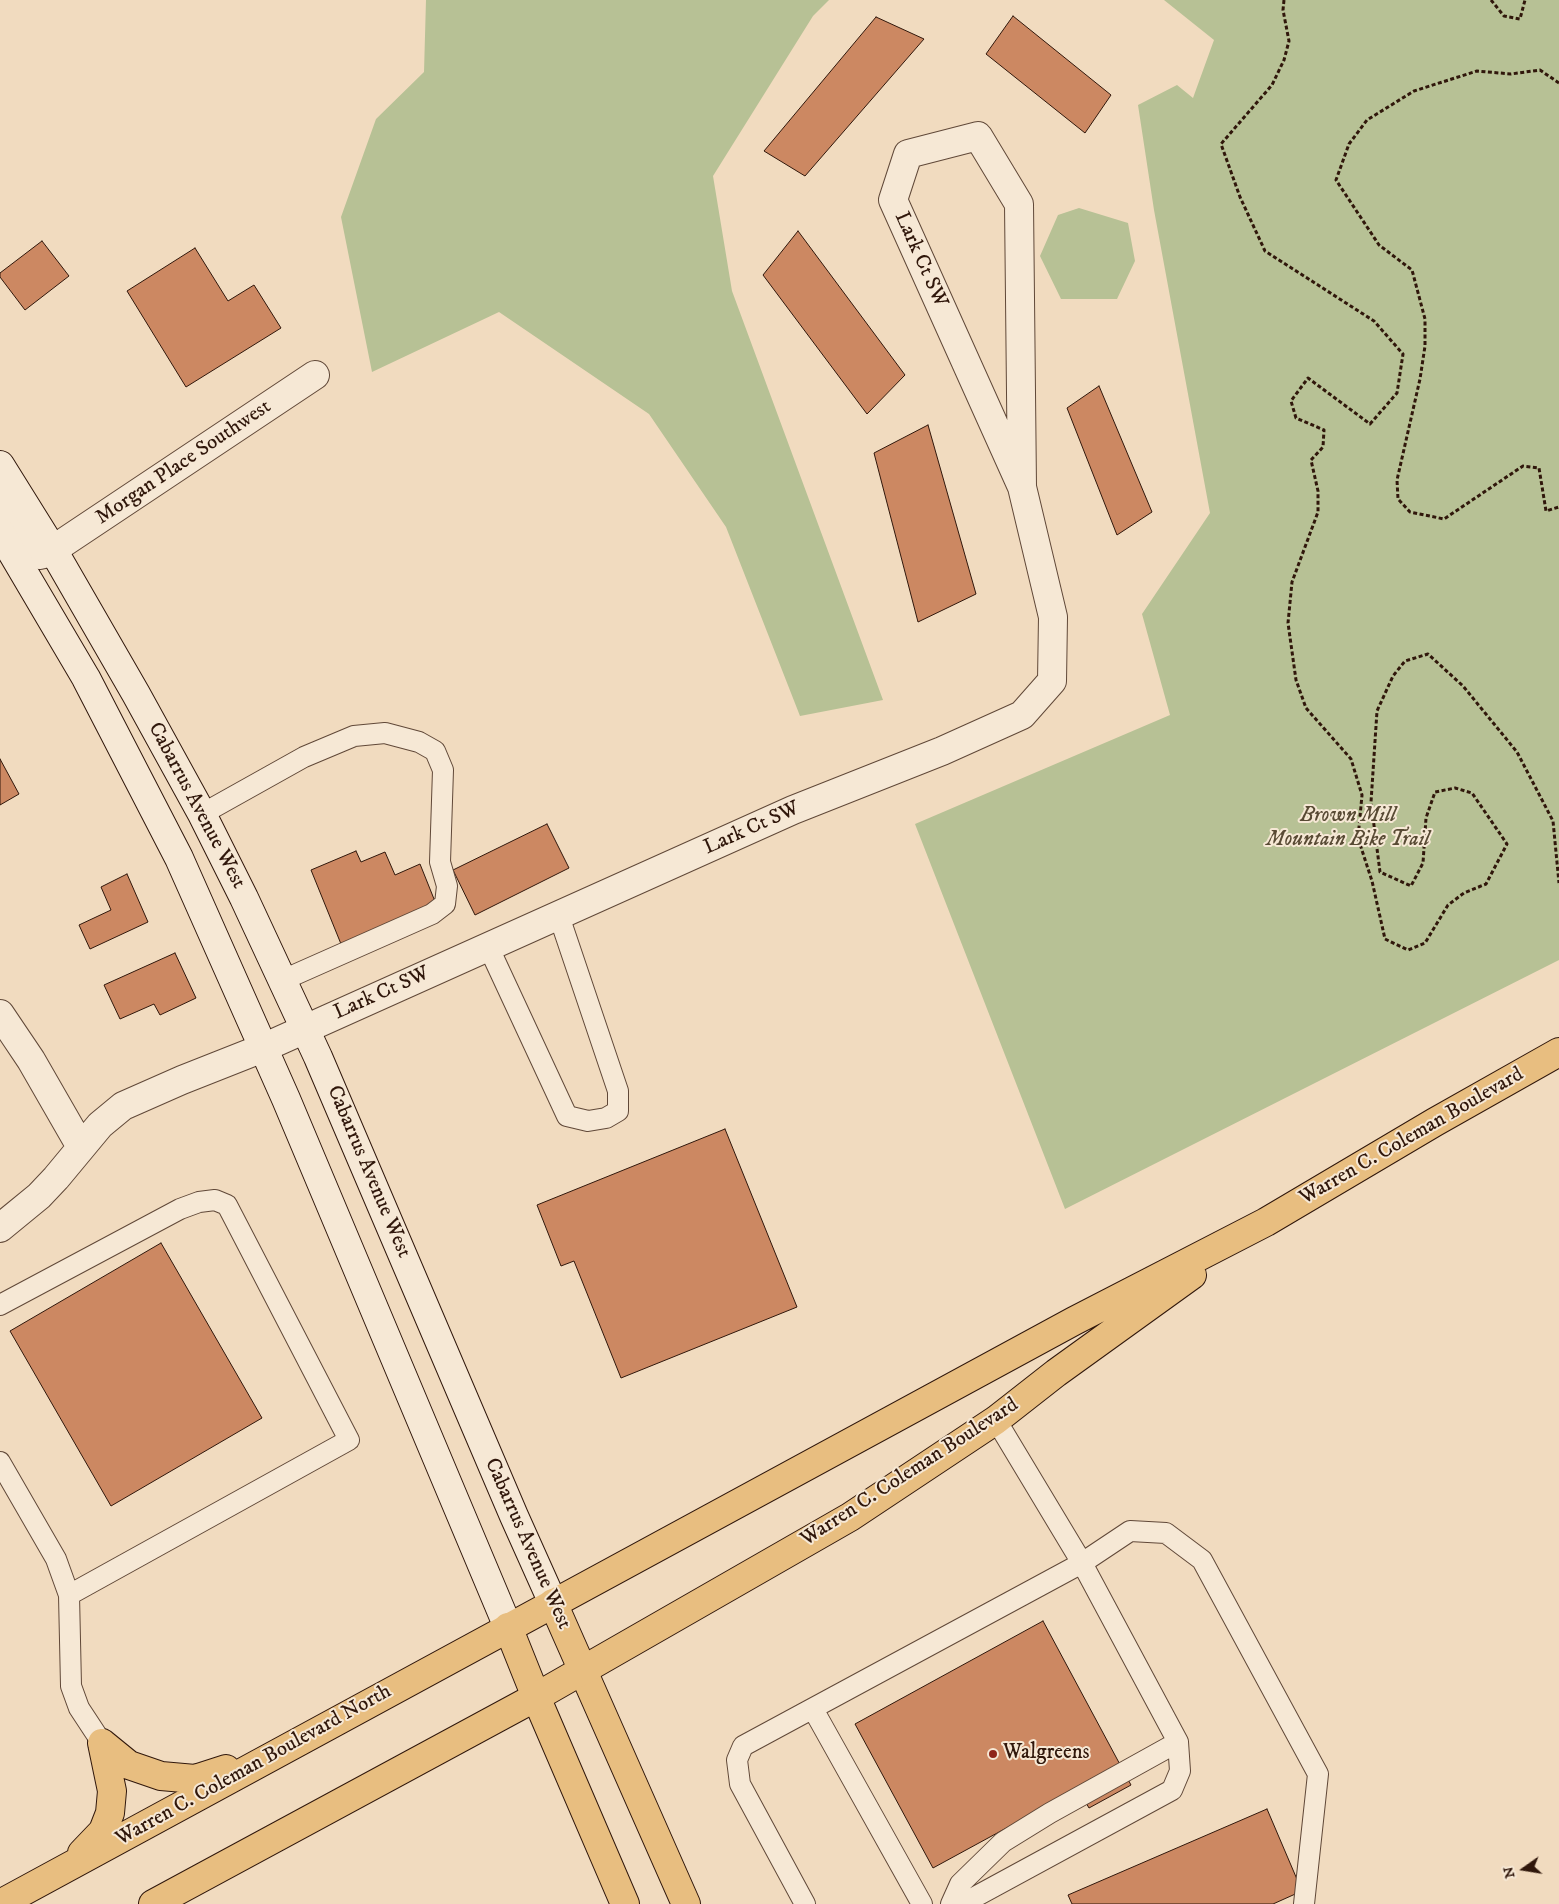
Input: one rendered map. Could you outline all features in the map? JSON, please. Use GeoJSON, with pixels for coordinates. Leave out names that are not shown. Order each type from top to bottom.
{"type":"FeatureCollection","features":[{"type":"Feature","properties":{"kind":"main road","name":"Warren C. Coleman Boulevard"},"geometry":{"type":"LineString","coordinates":[[508,1627],[1074,1321],[1266,1222],[1435,1122],[1559,1052]]}},
{"type":"Feature","properties":{"kind":"main road","name":"Warren C. Coleman Boulevard"},"geometry":{"type":"LineString","coordinates":[[536,1697],[850,1518],[996,1420],[1056,1373],[1266,1222]]}},
{"type":"Feature","properties":{"kind":"main road","name":"Cabarrus Avenue West"},"geometry":{"type":"LineString","coordinates":[[553,1603],[686,1904]]}},
{"type":"Feature","properties":{"kind":"main road","name":"Cabarrus Avenue West"},"geometry":{"type":"LineString","coordinates":[[508,1627],[625,1904]]}},
{"type":"Feature","properties":{"kind":"main road","name":"Warren C. Coleman Boulevard North"},"geometry":{"type":"LineString","coordinates":[[0,1904],[508,1627]]}},
{"type":"Feature","properties":{"kind":"main road"},"geometry":{"type":"LineString","coordinates":[[153,1904],[536,1697]]}},
{"type":"Feature","properties":{"kind":"main road"},"geometry":{"type":"LineString","coordinates":[[102,1743],[129,1765],[161,1776],[195,1779],[282,1751]]}},
{"type":"Feature","properties":{"kind":"main road"},"geometry":{"type":"LineString","coordinates":[[70,1867],[104,1831],[110,1813],[112,1791],[102,1743]]}},
{"type":"Feature","properties":{"kind":"street","name":"Lark Ct SW"},"geometry":{"type":"LineString","coordinates":[[0,1228],[39,1196],[100,1125],[123,1106],[263,1048],[792,810],[942,751],[1022,715],[1052,681],[1053,617],[1022,487],[893,200],[908,154],[978,136],[1019,204],[1022,487]]}},
{"type":"Feature","properties":{"kind":"street","name":"Morgan Place Southwest"},"geometry":{"type":"LineString","coordinates":[[53,550],[315,375]]}},
{"type":"Feature","properties":{"kind":"street","name":"Cabarrus Avenue West"},"geometry":{"type":"LineString","coordinates":[[0,465],[53,550],[140,702],[202,814],[244,898],[305,1028],[501,1488],[553,1603]]}},
{"type":"Feature","properties":{"kind":"street"},"geometry":{"type":"LineString","coordinates":[[0,500],[34,552],[42,554],[53,550]]}},
{"type":"Feature","properties":{"kind":"street","name":"Cabarrus Avenue West"},"geometry":{"type":"LineString","coordinates":[[0,532],[74,656],[158,815],[191,885],[263,1048],[508,1627]]}},
{"type":"Feature","properties":{"kind":"street"},"geometry":{"type":"LineString","coordinates":[[0,1014],[36,1069],[81,1147]]}},
{"type":"Feature","properties":{"kind":"lane"},"geometry":{"type":"LineString","coordinates":[[202,814],[304,757],[354,736],[385,733],[419,742],[435,751],[443,770],[440,862],[447,886],[445,904],[424,918],[283,980]]}},
{"type":"Feature","properties":{"kind":"lane"},"geometry":{"type":"LineString","coordinates":[[488,946],[567,1116],[588,1121],[606,1118],[618,1111],[618,1091],[559,916]]}},
{"type":"Feature","properties":{"kind":"lane"},"geometry":{"type":"LineString","coordinates":[[0,1305],[180,1210],[199,1202],[214,1200],[227,1205],[349,1440],[69,1595]]}},
{"type":"Feature","properties":{"kind":"lane"},"geometry":{"type":"LineString","coordinates":[[962,1904],[1172,1790],[1180,1771],[1178,1742],[1082,1563],[996,1420]]}},
{"type":"Feature","properties":{"kind":"lane"},"geometry":{"type":"LineString","coordinates":[[0,1462],[56,1559],[69,1595],[71,1686],[78,1708],[102,1743]]}},
{"type":"Feature","properties":{"kind":"lane"},"geometry":{"type":"LineString","coordinates":[[805,1904],[740,1784],[737,1760],[743,1746],[1082,1563],[1130,1531],[1166,1533],[1202,1560],[1318,1774],[1304,1904]]}},
{"type":"Feature","properties":{"kind":"lane"},"geometry":{"type":"LineString","coordinates":[[813,1709],[922,1904]]}},
{"type":"Feature","properties":{"kind":"lane"},"geometry":{"type":"LineString","coordinates":[[951,1904],[960,1884],[1003,1842],[1050,1813],[1178,1742]]}},
{"type":"Feature","properties":{"kind":"path"},"geometry":{"type":"LineString","coordinates":[[1284,0],[1283,10],[1289,41],[1284,60],[1272,84],[1222,144],[1240,197],[1264,251],[1374,321],[1403,354],[1397,393],[1370,424],[1308,378],[1291,401],[1296,418],[1324,430],[1323,446],[1311,460],[1318,491],[1318,512],[1292,582],[1288,623],[1296,680],[1306,708],[1351,759],[1362,795],[1358,838],[1372,881],[1386,939],[1408,950],[1425,943],[1448,905],[1464,893],[1486,884],[1507,844],[1472,793],[1455,788],[1435,792],[1426,818],[1423,863],[1410,886],[1380,872],[1371,802],[1377,711],[1393,676],[1405,661],[1428,654],[1463,686],[1517,752],[1553,820],[1559,883]]}},
{"type":"Feature","properties":{"kind":"path"},"geometry":{"type":"LineString","coordinates":[[1491,0],[1504,16],[1520,19],[1525,0]]}},
{"type":"Feature","properties":{"kind":"path"},"geometry":{"type":"LineString","coordinates":[[1559,83],[1540,70],[1511,74],[1477,72],[1414,91],[1368,120],[1349,144],[1336,180],[1379,245],[1412,270],[1425,319],[1425,346],[1420,379],[1397,480],[1398,499],[1410,512],[1444,519],[1523,466],[1539,468],[1546,512],[1559,507]]}},
{"type":"Feature","properties":{"kind":"green space"},"geometry":{"type":"Polygon","coordinates":[[[426,0],[829,0],[813,16],[713,176],[732,291],[883,700],[800,716],[726,527],[649,414],[499,312],[372,372],[341,217],[376,119],[424,72],[426,0]]]}},
{"type":"Feature","properties":{"kind":"green space","name":"Brown Mill Mountain Bike Trail"},"geometry":{"type":"Polygon","coordinates":[[[1164,0],[1559,0],[1559,960],[1065,1209],[915,824],[1170,715],[1142,614],[1210,513],[1154,210],[1138,105],[1177,85],[1193,98],[1214,40],[1164,0]]]}},
{"type":"Feature","properties":{"kind":"green space"},"geometry":{"type":"Polygon","coordinates":[[[1079,208],[1128,223],[1135,261],[1117,299],[1061,299],[1040,256],[1058,215],[1079,208]]]}},
{"type":"Feature","properties":{"kind":"building"},"geometry":{"type":"Polygon","coordinates":[[[1013,16],[1111,95],[1085,133],[986,54],[1013,16]]]}},
{"type":"Feature","properties":{"kind":"building"},"geometry":{"type":"Polygon","coordinates":[[[876,17],[924,39],[805,176],[764,151],[876,17]]]}},
{"type":"Feature","properties":{"kind":"building"},"geometry":{"type":"Polygon","coordinates":[[[798,231],[905,375],[867,414],[763,275],[798,231]]]}},
{"type":"Feature","properties":{"kind":"building"},"geometry":{"type":"Polygon","coordinates":[[[42,241],[69,276],[25,310],[0,277],[0,273],[42,241]]]}},
{"type":"Feature","properties":{"kind":"building"},"geometry":{"type":"Polygon","coordinates":[[[195,248],[228,301],[254,285],[281,328],[186,387],[127,291],[195,248]]]}},
{"type":"Feature","properties":{"kind":"building"},"geometry":{"type":"Polygon","coordinates":[[[1099,386],[1152,512],[1117,535],[1067,408],[1099,386]]]}},
{"type":"Feature","properties":{"kind":"building"},"geometry":{"type":"Polygon","coordinates":[[[928,425],[976,594],[918,622],[874,453],[928,425]]]}},
{"type":"Feature","properties":{"kind":"building"},"geometry":{"type":"Polygon","coordinates":[[[0,759],[19,794],[0,805],[0,759]]]}},
{"type":"Feature","properties":{"kind":"building"},"geometry":{"type":"Polygon","coordinates":[[[547,824],[569,868],[475,915],[453,870],[547,824]]]}},
{"type":"Feature","properties":{"kind":"building"},"geometry":{"type":"Polygon","coordinates":[[[356,851],[361,862],[385,852],[395,875],[420,864],[436,904],[341,944],[311,870],[356,851]]]}},
{"type":"Feature","properties":{"kind":"building"},"geometry":{"type":"Polygon","coordinates":[[[127,874],[148,922],[90,949],[79,925],[111,910],[101,887],[127,874]]]}},
{"type":"Feature","properties":{"kind":"building"},"geometry":{"type":"Polygon","coordinates":[[[175,953],[196,998],[160,1015],[154,1004],[120,1019],[104,985],[175,953]]]}},
{"type":"Feature","properties":{"kind":"building"},"geometry":{"type":"Polygon","coordinates":[[[725,1129],[797,1307],[621,1378],[574,1261],[561,1266],[537,1205],[725,1129]]]}},
{"type":"Feature","properties":{"kind":"building"},"geometry":{"type":"Polygon","coordinates":[[[161,1243],[262,1418],[111,1506],[10,1331],[161,1243]]]}},
{"type":"Feature","properties":{"kind":"building","name":"Walgreens"},"geometry":{"type":"Polygon","coordinates":[[[1043,1621],[1131,1785],[1089,1808],[1078,1789],[933,1868],[855,1724],[1043,1621]]]}},
{"type":"Feature","properties":{"kind":"building"},"geometry":{"type":"Polygon","coordinates":[[[1267,1809],[1302,1891],[1273,1904],[1072,1904],[1068,1895],[1267,1809]]]}},
{"type":"Feature","properties":{"kind":"place","name":"Walgreens"},"geometry":{"type":"Point","coordinates":[993,1754]}}]}
